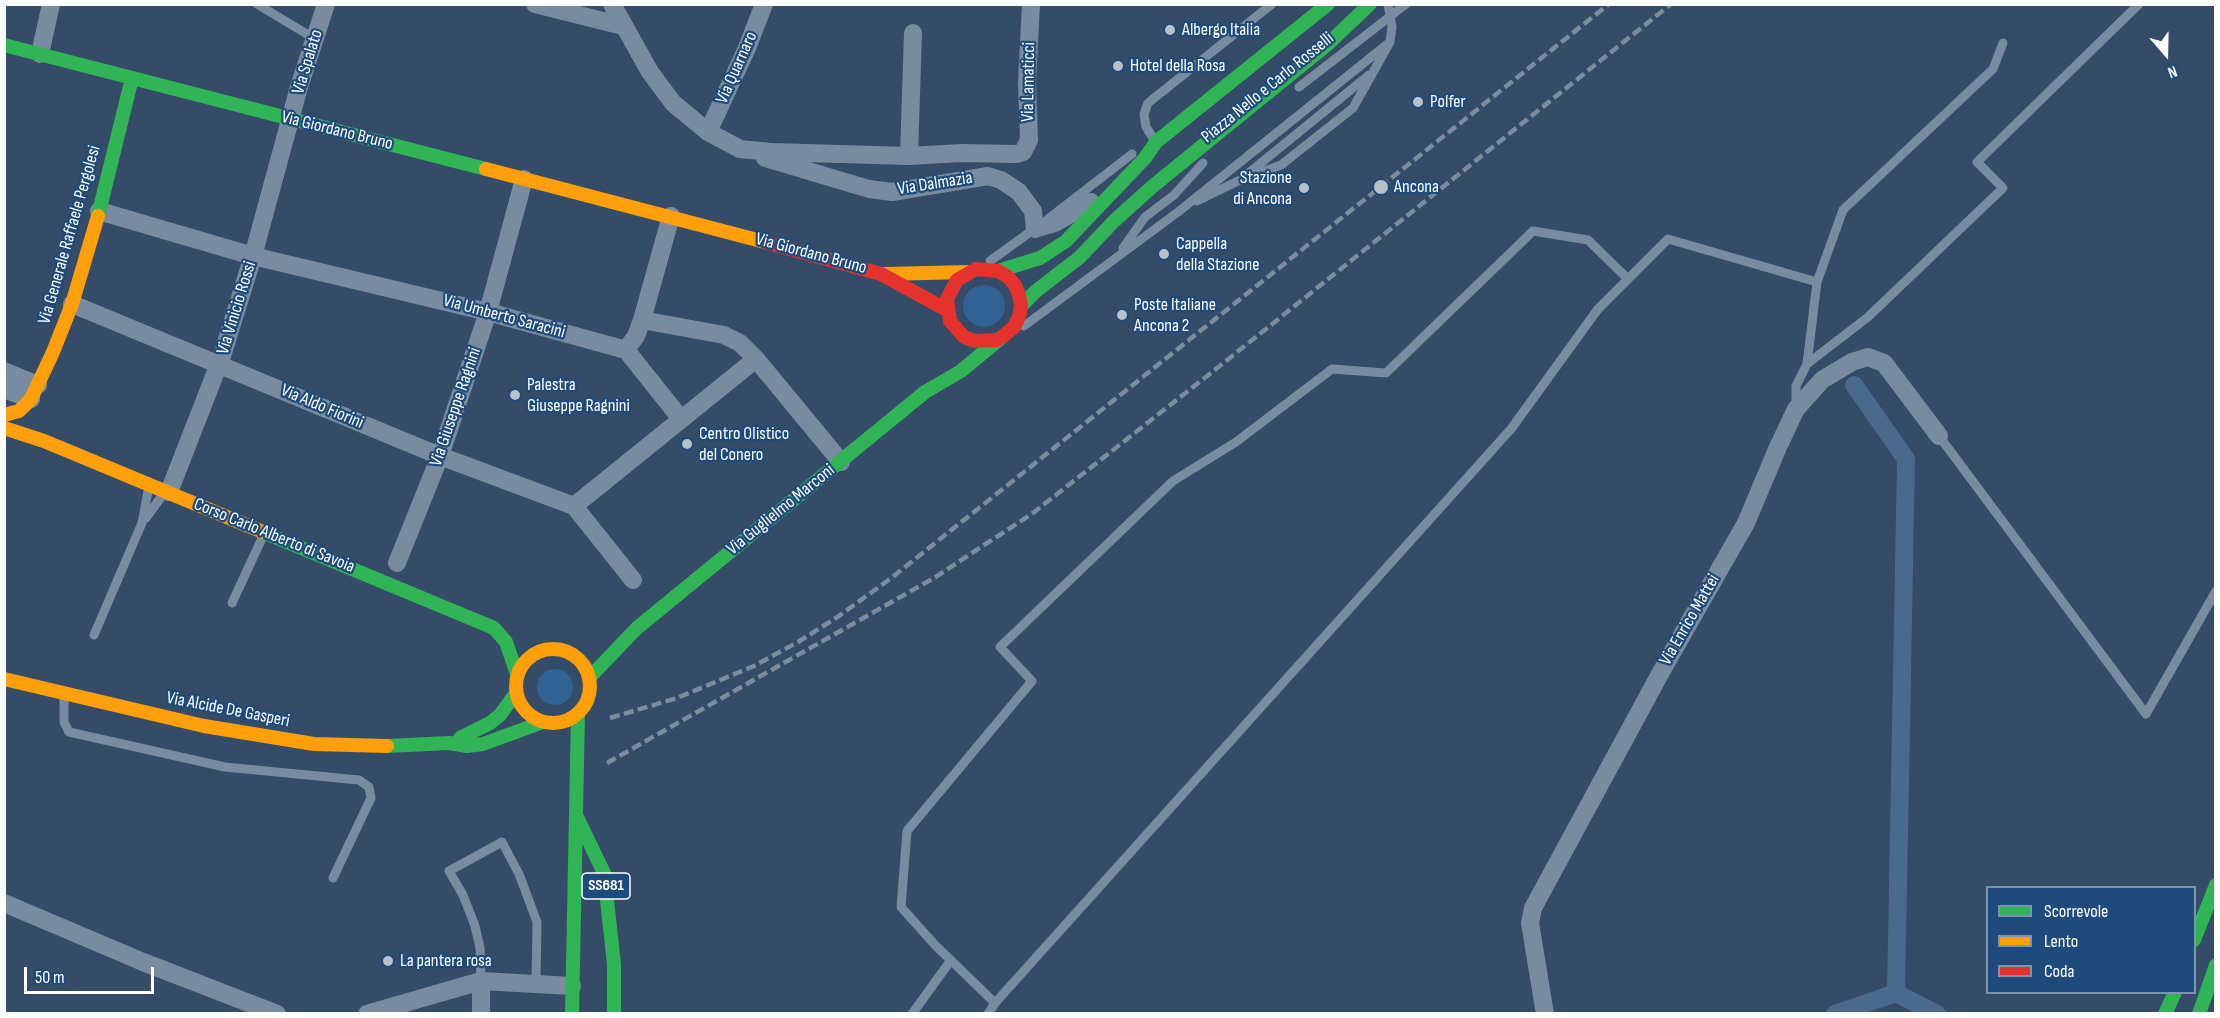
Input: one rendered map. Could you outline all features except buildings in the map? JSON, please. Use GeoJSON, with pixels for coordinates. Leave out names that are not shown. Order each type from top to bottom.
{"type":"FeatureCollection","features":[{"type":"Feature","properties":{"kind":"main road","name":"Piazza Nello e Carlo Rosselli"},"geometry":{"type":"LineString","coordinates":[[1156,142],[1328,4]]}},
{"type":"Feature","properties":{"kind":"main road","name":"Piazza Nello e Carlo Rosselli"},"geometry":{"type":"LineString","coordinates":[[1162,179],[1329,43],[1370,4]]}},
{"type":"Feature","properties":{"kind":"main road","name":"Via Giordano Bruno"},"geometry":{"type":"LineString","coordinates":[[4,45],[671,216],[881,274],[947,310]]}},
{"type":"Feature","properties":{"kind":"main road","name":"Via Generale Raffaele Pergolesi"},"geometry":{"type":"LineString","coordinates":[[34,405],[72,304],[99,211],[132,78]]}},
{"type":"Feature","properties":{"kind":"main road"},"geometry":{"type":"LineString","coordinates":[[998,271],[1028,262],[1052,251],[1078,229],[1145,158],[1156,142]]}},
{"type":"Feature","properties":{"kind":"main road","name":"Via Guglielmo Marconi"},"geometry":{"type":"LineString","coordinates":[[589,678],[637,628],[925,392],[961,371],[1001,338],[1019,317],[1021,306],[1036,291],[1080,257],[1114,221],[1162,179]]}},
{"type":"Feature","properties":{"kind":"main road"},"geometry":{"type":"LineString","coordinates":[[1001,338],[986,342],[955,336],[947,310],[947,299],[951,289],[957,280],[972,271],[987,269],[998,271],[1015,285],[1021,306]]}},
{"type":"Feature","properties":{"kind":"main road","name":"Via Giordano Bruno"},"geometry":{"type":"LineString","coordinates":[[881,274],[972,271]]}},
{"type":"Feature","properties":{"kind":"main road","name":"Via Guglielmo Marconi"},"geometry":{"type":"LineString","coordinates":[[925,392],[941,366]]}},
{"type":"Feature","properties":{"kind":"main road"},"geometry":{"type":"LineString","coordinates":[[4,415],[34,405],[44,441]]}},
{"type":"Feature","properties":{"kind":"main road","name":"Corso Carlo Alberto di Savoia"},"geometry":{"type":"LineString","coordinates":[[4,428],[44,441],[150,484],[494,628],[506,642],[517,674]]}},
{"type":"Feature","properties":{"kind":"main road","name":"Via Guglielmo Marconi"},"geometry":{"type":"LineString","coordinates":[[608,640],[637,628]]}},
{"type":"Feature","properties":{"kind":"main road"},"geometry":{"type":"LineString","coordinates":[[570,653],[588,648]]}},
{"type":"Feature","properties":{"kind":"main road"},"geometry":{"type":"LineString","coordinates":[[555,649],[570,653],[582,663],[589,678],[588,698],[578,714],[564,722],[548,726],[523,709],[516,693],[517,674],[528,658],[541,651],[555,649]]}},
{"type":"Feature","properties":{"kind":"main road","name":"Via Alcide De Gasperi"},"geometry":{"type":"LineString","coordinates":[[4,679],[204,726],[314,744],[399,746],[449,743],[467,746],[483,744],[548,726]]}},
{"type":"Feature","properties":{"kind":"main road","name":"Via Alcide De Gasperi"},"geometry":{"type":"LineString","coordinates":[[449,743],[490,723],[500,715],[516,693]]}},
{"type":"Feature","properties":{"kind":"main road"},"geometry":{"type":"LineString","coordinates":[[572,1014],[578,714]]}},
{"type":"Feature","properties":{"kind":"main road"},"geometry":{"type":"LineString","coordinates":[[562,754],[575,792]]}},
{"type":"Feature","properties":{"kind":"main road","name":"SS681"},"geometry":{"type":"LineString","coordinates":[[576,815],[604,873],[614,964],[614,1014]]}},
{"type":"Feature","properties":{"kind":"main road"},"geometry":{"type":"LineString","coordinates":[[2196,935],[2216,885]]}},
{"type":"Feature","properties":{"kind":"main road"},"geometry":{"type":"LineString","coordinates":[[2199,1014],[2216,965]]}},
{"type":"Feature","properties":{"kind":"main road"},"geometry":{"type":"LineString","coordinates":[[2166,1014],[2175,994]]}},
{"type":"Feature","properties":{"kind":"street"},"geometry":{"type":"LineString","coordinates":[[40,54],[51,4]]}},
{"type":"Feature","properties":{"kind":"street","name":"Via Spalato"},"geometry":{"type":"LineString","coordinates":[[291,119],[326,4]]}},
{"type":"Feature","properties":{"kind":"street"},"geometry":{"type":"LineString","coordinates":[[535,4],[623,26]]}},
{"type":"Feature","properties":{"kind":"street","name":"Via Dalmazia"},"geometry":{"type":"LineString","coordinates":[[612,4],[650,72],[673,103],[708,132],[740,149],[869,189],[892,192],[988,176],[1001,180],[1018,192],[1034,211],[1035,229]]}},
{"type":"Feature","properties":{"kind":"street","name":"Via Quarnaro"},"geometry":{"type":"LineString","coordinates":[[708,132],[765,4]]}},
{"type":"Feature","properties":{"kind":"street","name":"Via Lamaticci"},"geometry":{"type":"LineString","coordinates":[[1017,154],[1023,152],[1029,141],[1027,82],[1031,4]]}},
{"type":"Feature","properties":{"kind":"street","name":"Via Dalmazia"},"geometry":{"type":"LineString","coordinates":[[909,156],[913,33]]}},
{"type":"Feature","properties":{"kind":"street","name":"Via Vinicio Rossi"},"geometry":{"type":"LineString","coordinates":[[167,492],[219,364],[253,256],[291,119]]}},
{"type":"Feature","properties":{"kind":"street","name":"Via Dalmazia"},"geometry":{"type":"LineString","coordinates":[[740,149],[909,156],[961,153],[1017,154]]}},
{"type":"Feature","properties":{"kind":"street","name":"Via Giuseppe Ragnini"},"geometry":{"type":"LineString","coordinates":[[397,563],[440,456],[488,312],[524,179]]}},
{"type":"Feature","properties":{"kind":"street"},"geometry":{"type":"LineString","coordinates":[[1035,229],[1063,220],[1120,184]]}},
{"type":"Feature","properties":{"kind":"street","name":"Via Umberto Saracini"},"geometry":{"type":"LineString","coordinates":[[99,211],[253,256],[488,312],[626,350]]}},
{"type":"Feature","properties":{"kind":"street"},"geometry":{"type":"LineString","coordinates":[[671,216],[642,320],[636,336],[626,350],[681,419]]}},
{"type":"Feature","properties":{"kind":"street","name":"Via Aldo Fiorini"},"geometry":{"type":"LineString","coordinates":[[72,304],[440,456],[574,506]]}},
{"type":"Feature","properties":{"kind":"street"},"geometry":{"type":"LineString","coordinates":[[642,320],[724,335],[740,343],[756,359],[841,462]]}},
{"type":"Feature","properties":{"kind":"street","name":"Via Enrico Mattei"},"geometry":{"type":"LineString","coordinates":[[1545,1014],[1530,923],[1533,908],[1661,672],[1746,523],[1796,409],[1822,380],[1852,362],[1868,357],[1884,363],[1939,436]]}},
{"type":"Feature","properties":{"kind":"street"},"geometry":{"type":"LineString","coordinates":[[633,580],[574,506],[756,359]]}},
{"type":"Feature","properties":{"kind":"street"},"geometry":{"type":"LineString","coordinates":[[4,371],[34,405]]}},
{"type":"Feature","properties":{"kind":"street"},"geometry":{"type":"LineString","coordinates":[[4,389],[34,405]]}},
{"type":"Feature","properties":{"kind":"street"},"geometry":{"type":"LineString","coordinates":[[4,903],[143,962],[274,1013]]}},
{"type":"Feature","properties":{"kind":"street"},"geometry":{"type":"LineString","coordinates":[[367,1014],[482,981],[572,986]]}},
{"type":"Feature","properties":{"kind":"street"},"geometry":{"type":"LineString","coordinates":[[481,1014],[482,981]]}},
{"type":"Feature","properties":{"kind":"lane"},"geometry":{"type":"LineString","coordinates":[[257,4],[315,39]]}},
{"type":"Feature","properties":{"kind":"lane"},"geometry":{"type":"LineString","coordinates":[[972,271],[1035,229],[1128,156],[1156,142],[1146,127],[1144,114],[1148,104],[1272,4]]}},
{"type":"Feature","properties":{"kind":"lane"},"geometry":{"type":"LineString","coordinates":[[1184,207],[1281,165],[1353,108],[1390,42],[1392,27],[1388,4]]}},
{"type":"Feature","properties":{"kind":"lane","name":"Piazza Nello e Carlo Rosselli"},"geometry":{"type":"LineString","coordinates":[[1294,91],[1406,4]]}},
{"type":"Feature","properties":{"kind":"lane"},"geometry":{"type":"LineString","coordinates":[[1807,364],[1868,317],[2003,188],[1977,162],[2139,4]]}},
{"type":"Feature","properties":{"kind":"lane"},"geometry":{"type":"LineString","coordinates":[[1184,207],[1390,42]]}},
{"type":"Feature","properties":{"kind":"lane"},"geometry":{"type":"LineString","coordinates":[[1796,409],[1796,386],[1807,364],[1817,282],[1843,210],[1993,69],[2003,42]]}},
{"type":"Feature","properties":{"kind":"lane"},"geometry":{"type":"LineString","coordinates":[[1238,182],[1376,70]]}},
{"type":"Feature","properties":{"kind":"lane"},"geometry":{"type":"LineString","coordinates":[[1302,112],[1310,123]]}},
{"type":"Feature","properties":{"kind":"lane","name":"Piazza Nello e Carlo Rosselli"},"geometry":{"type":"LineString","coordinates":[[1174,195],[1207,160]]}},
{"type":"Feature","properties":{"kind":"lane","name":"Via Guglielmo Marconi"},"geometry":{"type":"LineString","coordinates":[[1118,255],[1145,217],[1174,195]]}},
{"type":"Feature","properties":{"kind":"lane","name":"Via Guglielmo Marconi"},"geometry":{"type":"LineString","coordinates":[[1001,338],[1034,320],[1184,207]]}},
{"type":"Feature","properties":{"kind":"lane"},"geometry":{"type":"LineString","coordinates":[[995,1003],[901,907],[907,831],[1032,681],[1000,647],[1173,481],[1236,442],[1332,369],[1386,373],[1533,231],[1588,240],[1628,279]]}},
{"type":"Feature","properties":{"kind":"lane"},"geometry":{"type":"LineString","coordinates":[[987,1014],[1511,429],[1598,309],[1668,239],[1817,282]]}},
{"type":"Feature","properties":{"kind":"lane"},"geometry":{"type":"LineString","coordinates":[[1939,436],[2146,714],[2216,591]]}},
{"type":"Feature","properties":{"kind":"lane","name":"Via Vinicio Rossi"},"geometry":{"type":"LineString","coordinates":[[94,635],[142,523],[150,484]]}},
{"type":"Feature","properties":{"kind":"lane","name":"Via Vinicio Rossi"},"geometry":{"type":"LineString","coordinates":[[142,523],[167,492]]}},
{"type":"Feature","properties":{"kind":"lane"},"geometry":{"type":"LineString","coordinates":[[232,603],[265,531]]}},
{"type":"Feature","properties":{"kind":"lane"},"geometry":{"type":"LineString","coordinates":[[64,693],[64,722],[69,732],[225,767],[359,780],[369,787],[371,798],[333,878]]}},
{"type":"Feature","properties":{"kind":"lane"},"geometry":{"type":"LineString","coordinates":[[482,981],[480,948],[475,926],[464,895],[449,871],[502,842],[519,874],[537,922],[536,983]]}},
{"type":"Feature","properties":{"kind":"lane"},"geometry":{"type":"LineString","coordinates":[[912,1014],[951,960]]}},
{"type":"Feature","properties":{"kind":"shaded area"},"geometry":{"type":"Polygon","coordinates":[[[984,285],[992,286],[999,291],[1004,298],[1004,314],[999,321],[992,326],[984,327],[976,326],[969,321],[964,314],[963,306],[964,298],[969,291],[976,286],[984,285]]]}},
{"type":"Feature","properties":{"kind":"shaded area"},"geometry":{"type":"Polygon","coordinates":[[[555,669],[568,674],[573,687],[568,700],[555,705],[542,700],[537,687],[542,674],[555,669]]]}},
{"type":"Feature","properties":{"kind":"waterway"},"geometry":{"type":"LineString","coordinates":[[1854,385],[1906,459],[1896,993]]}},
{"type":"Feature","properties":{"kind":"waterway"},"geometry":{"type":"LineString","coordinates":[[1835,1014],[1896,993],[1937,1014]]}},
{"type":"Feature","properties":{"kind":"railway"},"geometry":{"type":"LineString","coordinates":[[610,718],[677,698],[754,666],[836,618],[890,579],[1609,4]]}},
{"type":"Feature","properties":{"kind":"railway"},"geometry":{"type":"LineString","coordinates":[[607,763],[934,578],[1033,513],[1671,4]]}},
{"type":"Feature","properties":{"kind":"traffic: fast"},"geometry":{"type":"LineString","coordinates":[[998,271],[1040,258],[1066,241],[1145,158],[1156,142],[1328,4]]}},
{"type":"Feature","properties":{"kind":"traffic: fast"},"geometry":{"type":"LineString","coordinates":[[1021,306],[1036,291],[1080,257],[1114,221],[1153,186],[1329,43],[1370,4]]}},
{"type":"Feature","properties":{"kind":"traffic: fast"},"geometry":{"type":"LineString","coordinates":[[4,45],[486,169]]}},
{"type":"Feature","properties":{"kind":"traffic: fast"},"geometry":{"type":"LineString","coordinates":[[98,216],[132,78]]}},
{"type":"Feature","properties":{"kind":"traffic: fast"},"geometry":{"type":"LineString","coordinates":[[589,678],[637,628],[925,392],[961,371],[1002,337]]}},
{"type":"Feature","properties":{"kind":"traffic: fast"},"geometry":{"type":"LineString","coordinates":[[263,532],[494,628],[506,642],[517,674]]}},
{"type":"Feature","properties":{"kind":"traffic: fast"},"geometry":{"type":"LineString","coordinates":[[460,738],[490,723],[500,715],[516,693]]}},
{"type":"Feature","properties":{"kind":"traffic: fast"},"geometry":{"type":"LineString","coordinates":[[572,1014],[578,714]]}},
{"type":"Feature","properties":{"kind":"traffic: fast"},"geometry":{"type":"LineString","coordinates":[[387,746],[483,744],[543,722]]}},
{"type":"Feature","properties":{"kind":"traffic: fast"},"geometry":{"type":"LineString","coordinates":[[576,815],[604,873],[614,964],[614,1014]]}},
{"type":"Feature","properties":{"kind":"traffic: fast"},"geometry":{"type":"LineString","coordinates":[[2196,935],[2216,885]]}},
{"type":"Feature","properties":{"kind":"traffic: fast"},"geometry":{"type":"LineString","coordinates":[[2199,1014],[2216,965]]}},
{"type":"Feature","properties":{"kind":"traffic: fast"},"geometry":{"type":"LineString","coordinates":[[2165,1014],[2174,994]]}},
{"type":"Feature","properties":{"kind":"traffic: slow"},"geometry":{"type":"LineString","coordinates":[[486,169],[765,242]]}},
{"type":"Feature","properties":{"kind":"traffic: slow"},"geometry":{"type":"LineString","coordinates":[[4,415],[19,411],[31,399],[72,304],[98,216]]}},
{"type":"Feature","properties":{"kind":"traffic: slow"},"geometry":{"type":"LineString","coordinates":[[885,274],[968,272]]}},
{"type":"Feature","properties":{"kind":"traffic: slow"},"geometry":{"type":"LineString","coordinates":[[4,428],[44,441],[263,532]]}},
{"type":"Feature","properties":{"kind":"traffic: slow"},"geometry":{"type":"LineString","coordinates":[[553,649],[574,655],[584,665],[590,686],[584,707],[574,717],[553,723],[532,717],[522,707],[516,686],[522,665],[532,655],[553,649]]}},
{"type":"Feature","properties":{"kind":"traffic: slow"},"geometry":{"type":"LineString","coordinates":[[4,679],[204,726],[314,744],[387,746]]}},
{"type":"Feature","properties":{"kind":"traffic: jam"},"geometry":{"type":"LineString","coordinates":[[765,242],[881,274],[947,310]]}},
{"type":"Feature","properties":{"kind":"traffic: jam"},"geometry":{"type":"LineString","coordinates":[[997,340],[975,341],[964,337],[950,321],[947,299],[957,280],[976,269],[998,271],[1008,277],[1015,285],[1019,295],[1021,306],[1019,317],[1014,327],[1002,337]]}},
{"type":"Feature","properties":{"kind":"place","name":"Albergo Italia"},"geometry":{"type":"Point","coordinates":[1170,30]}},
{"type":"Feature","properties":{"kind":"place","name":"Hotel della Rosa"},"geometry":{"type":"Point","coordinates":[1118,66]}},
{"type":"Feature","properties":{"kind":"place","name":"Polfer"},"geometry":{"type":"Point","coordinates":[1418,102]}},
{"type":"Feature","properties":{"kind":"place","name":"Ancona"},"geometry":{"type":"Point","coordinates":[1381,187]}},
{"type":"Feature","properties":{"kind":"place","name":"Stazione di Ancona"},"geometry":{"type":"Point","coordinates":[1304,188]}},
{"type":"Feature","properties":{"kind":"place","name":"Cappella della Stazione"},"geometry":{"type":"Point","coordinates":[1164,254]}},
{"type":"Feature","properties":{"kind":"place","name":"Poste Italiane Ancona 2"},"geometry":{"type":"Point","coordinates":[1122,315]}},
{"type":"Feature","properties":{"kind":"place","name":"Palestra Giuseppe Ragnini"},"geometry":{"type":"Point","coordinates":[515,395]}},
{"type":"Feature","properties":{"kind":"place","name":"Centro Olistico del Conero"},"geometry":{"type":"Point","coordinates":[687,444]}},
{"type":"Feature","properties":{"kind":"place","name":"La pantera rosa"},"geometry":{"type":"Point","coordinates":[388,961]}}]}
